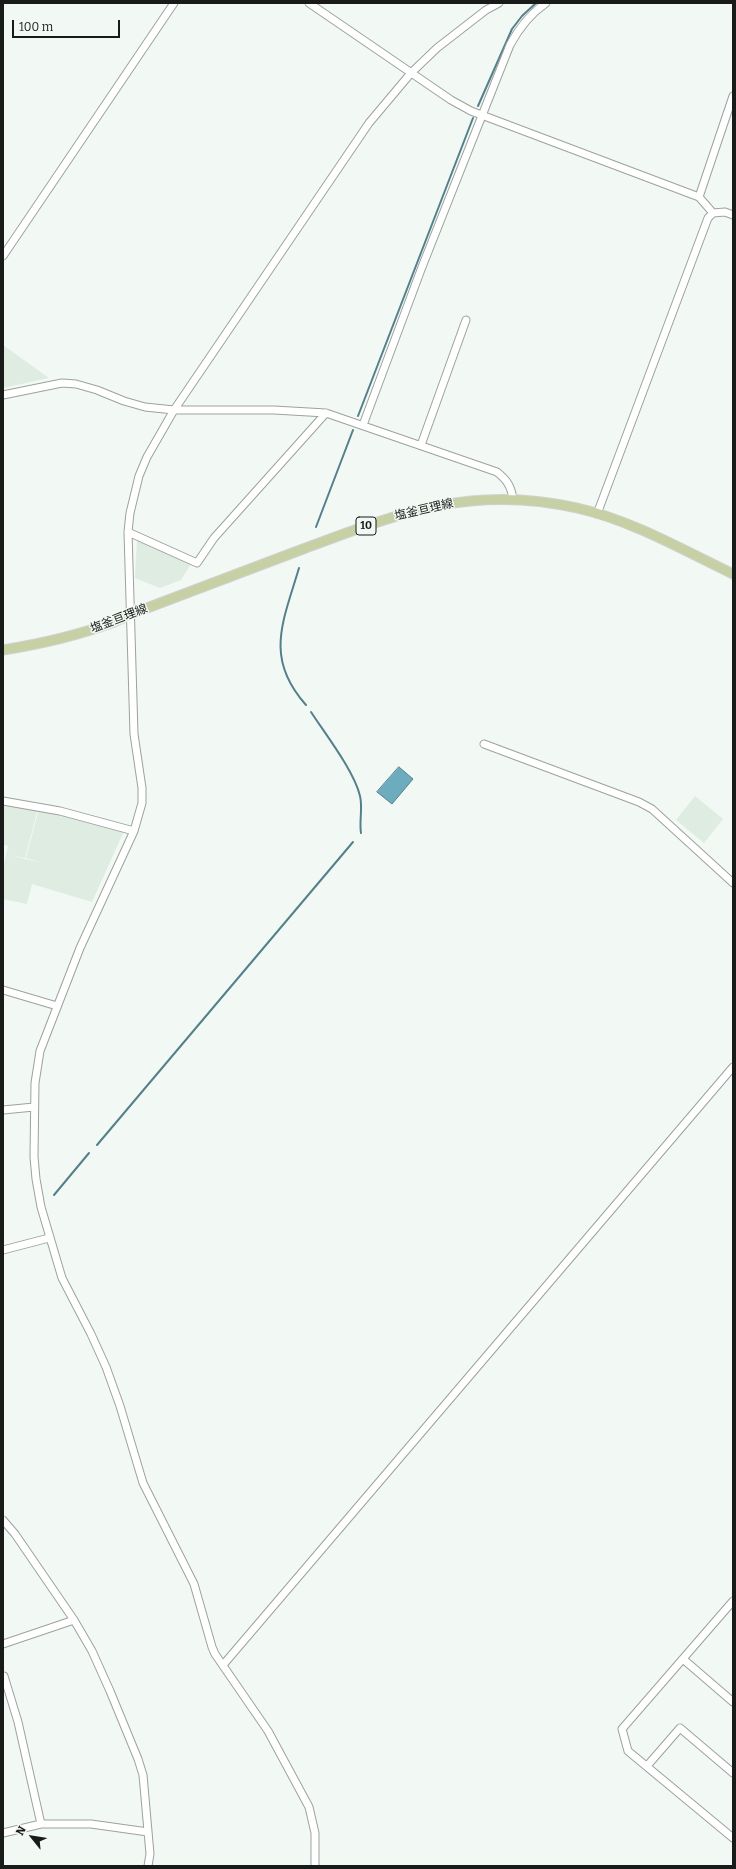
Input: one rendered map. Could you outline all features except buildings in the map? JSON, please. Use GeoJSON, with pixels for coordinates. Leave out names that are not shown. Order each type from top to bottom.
{"type":"FeatureCollection","features":[{"type":"Feature","properties":{"kind":"main road","name":"塩釜亘理線"},"geometry":{"type":"LineString","coordinates":[[3,650],[48,642],[83,632],[348,532],[406,512],[446,503],[476,500],[513,499],[550,503],[597,514],[651,535],[733,574]]}},
{"type":"Feature","properties":{"kind":"street"},"geometry":{"type":"LineString","coordinates":[[3,256],[174,3]]}},
{"type":"Feature","properties":{"kind":"street"},"geometry":{"type":"LineString","coordinates":[[309,3],[410,73],[451,100],[471,111],[699,197],[713,213]]}},
{"type":"Feature","properties":{"kind":"street"},"geometry":{"type":"LineString","coordinates":[[315,1866],[315,1833],[308,1807],[268,1731],[215,1654],[209,1638],[200,1601],[188,1571],[143,1483],[107,1369],[62,1278],[49,1238],[36,1179],[34,1107],[37,1065],[40,1051],[56,1006],[80,948],[134,831],[140,811],[142,795],[134,734],[129,615],[128,532],[130,513],[139,476],[150,451],[174,410],[369,123],[410,73],[437,48],[486,10],[499,3]]}},
{"type":"Feature","properties":{"kind":"street"},"geometry":{"type":"LineString","coordinates":[[363,425],[482,115],[514,37],[531,14],[546,3]]}},
{"type":"Feature","properties":{"kind":"street"},"geometry":{"type":"LineString","coordinates":[[699,197],[733,96]]}},
{"type":"Feature","properties":{"kind":"street"},"geometry":{"type":"LineString","coordinates":[[597,514],[708,218],[713,213],[725,212],[733,215]]}},
{"type":"Feature","properties":{"kind":"street"},"geometry":{"type":"LineString","coordinates":[[422,445],[466,320]]}},
{"type":"Feature","properties":{"kind":"street"},"geometry":{"type":"LineString","coordinates":[[3,395],[62,383],[76,384],[97,390],[124,401],[145,407],[174,410],[326,413],[497,472],[507,479],[512,488],[513,499]]}},
{"type":"Feature","properties":{"kind":"street"},"geometry":{"type":"LineString","coordinates":[[128,532],[197,563],[214,538],[326,413]]}},
{"type":"Feature","properties":{"kind":"street"},"geometry":{"type":"LineString","coordinates":[[484,744],[639,802],[652,809],[733,883]]}},
{"type":"Feature","properties":{"kind":"street"},"geometry":{"type":"LineString","coordinates":[[3,801],[60,811],[134,831]]}},
{"type":"Feature","properties":{"kind":"street"},"geometry":{"type":"LineString","coordinates":[[3,990],[56,1006]]}},
{"type":"Feature","properties":{"kind":"street"},"geometry":{"type":"LineString","coordinates":[[223,1665],[733,1067]]}},
{"type":"Feature","properties":{"kind":"street"},"geometry":{"type":"LineString","coordinates":[[3,1110],[34,1107]]}},
{"type":"Feature","properties":{"kind":"street"},"geometry":{"type":"LineString","coordinates":[[3,1250],[49,1238]]}},
{"type":"Feature","properties":{"kind":"street"},"geometry":{"type":"LineString","coordinates":[[3,1520],[15,1534],[74,1620],[92,1651],[138,1759],[143,1775],[150,1854],[148,1866]]}},
{"type":"Feature","properties":{"kind":"street"},"geometry":{"type":"LineString","coordinates":[[732,1835],[628,1751],[622,1729],[733,1601]]}},
{"type":"Feature","properties":{"kind":"street"},"geometry":{"type":"LineString","coordinates":[[3,1644],[74,1620]]}},
{"type":"Feature","properties":{"kind":"street"},"geometry":{"type":"LineString","coordinates":[[683,1659],[733,1702]]}},
{"type":"Feature","properties":{"kind":"street"},"geometry":{"type":"LineString","coordinates":[[4,1676],[18,1722],[41,1824]]}},
{"type":"Feature","properties":{"kind":"street"},"geometry":{"type":"LineString","coordinates":[[647,1766],[680,1728],[733,1772]]}},
{"type":"Feature","properties":{"kind":"street"},"geometry":{"type":"LineString","coordinates":[[3,1832],[41,1824],[91,1824],[148,1832]]}},
{"type":"Feature","properties":{"kind":"shaded area"},"geometry":{"type":"Polygon","coordinates":[[[3,345],[49,378],[3,388],[3,345]]]}},
{"type":"Feature","properties":{"kind":"shaded area"},"geometry":{"type":"Polygon","coordinates":[[[137,539],[191,564],[181,580],[160,588],[135,578],[137,539]]]}},
{"type":"Feature","properties":{"kind":"shaded area"},"geometry":{"type":"Polygon","coordinates":[[[695,796],[723,819],[704,843],[676,820],[695,796]]]}},
{"type":"Feature","properties":{"kind":"shaded area"},"geometry":{"type":"Polygon","coordinates":[[[3,803],[38,809],[25,858],[9,855],[42,863],[26,858],[39,809],[124,831],[92,902],[32,884],[27,904],[3,899],[3,868],[8,846],[3,844],[3,803]]]}},
{"type":"Feature","properties":{"kind":"water"},"geometry":{"type":"Polygon","coordinates":[[[399,767],[413,779],[392,804],[377,792],[399,767]]]}},
{"type":"Feature","properties":{"kind":"waterway"},"geometry":{"type":"LineString","coordinates":[[478,106],[512,29],[522,16],[536,3]]}},
{"type":"Feature","properties":{"kind":"waterway"},"geometry":{"type":"LineString","coordinates":[[358,416],[473,118]]}},
{"type":"Feature","properties":{"kind":"waterway"},"geometry":{"type":"LineString","coordinates":[[316,527],[353,430]]}},
{"type":"Feature","properties":{"kind":"waterway"},"geometry":{"type":"LineString","coordinates":[[299,568],[283,623],[281,655],[285,671],[293,688],[306,705]]}},
{"type":"Feature","properties":{"kind":"waterway"},"geometry":{"type":"LineString","coordinates":[[311,712],[346,764],[357,786],[361,801],[361,833]]}},
{"type":"Feature","properties":{"kind":"waterway"},"geometry":{"type":"LineString","coordinates":[[97,1145],[353,842]]}},
{"type":"Feature","properties":{"kind":"waterway"},"geometry":{"type":"LineString","coordinates":[[54,1195],[89,1153]]}}]}
